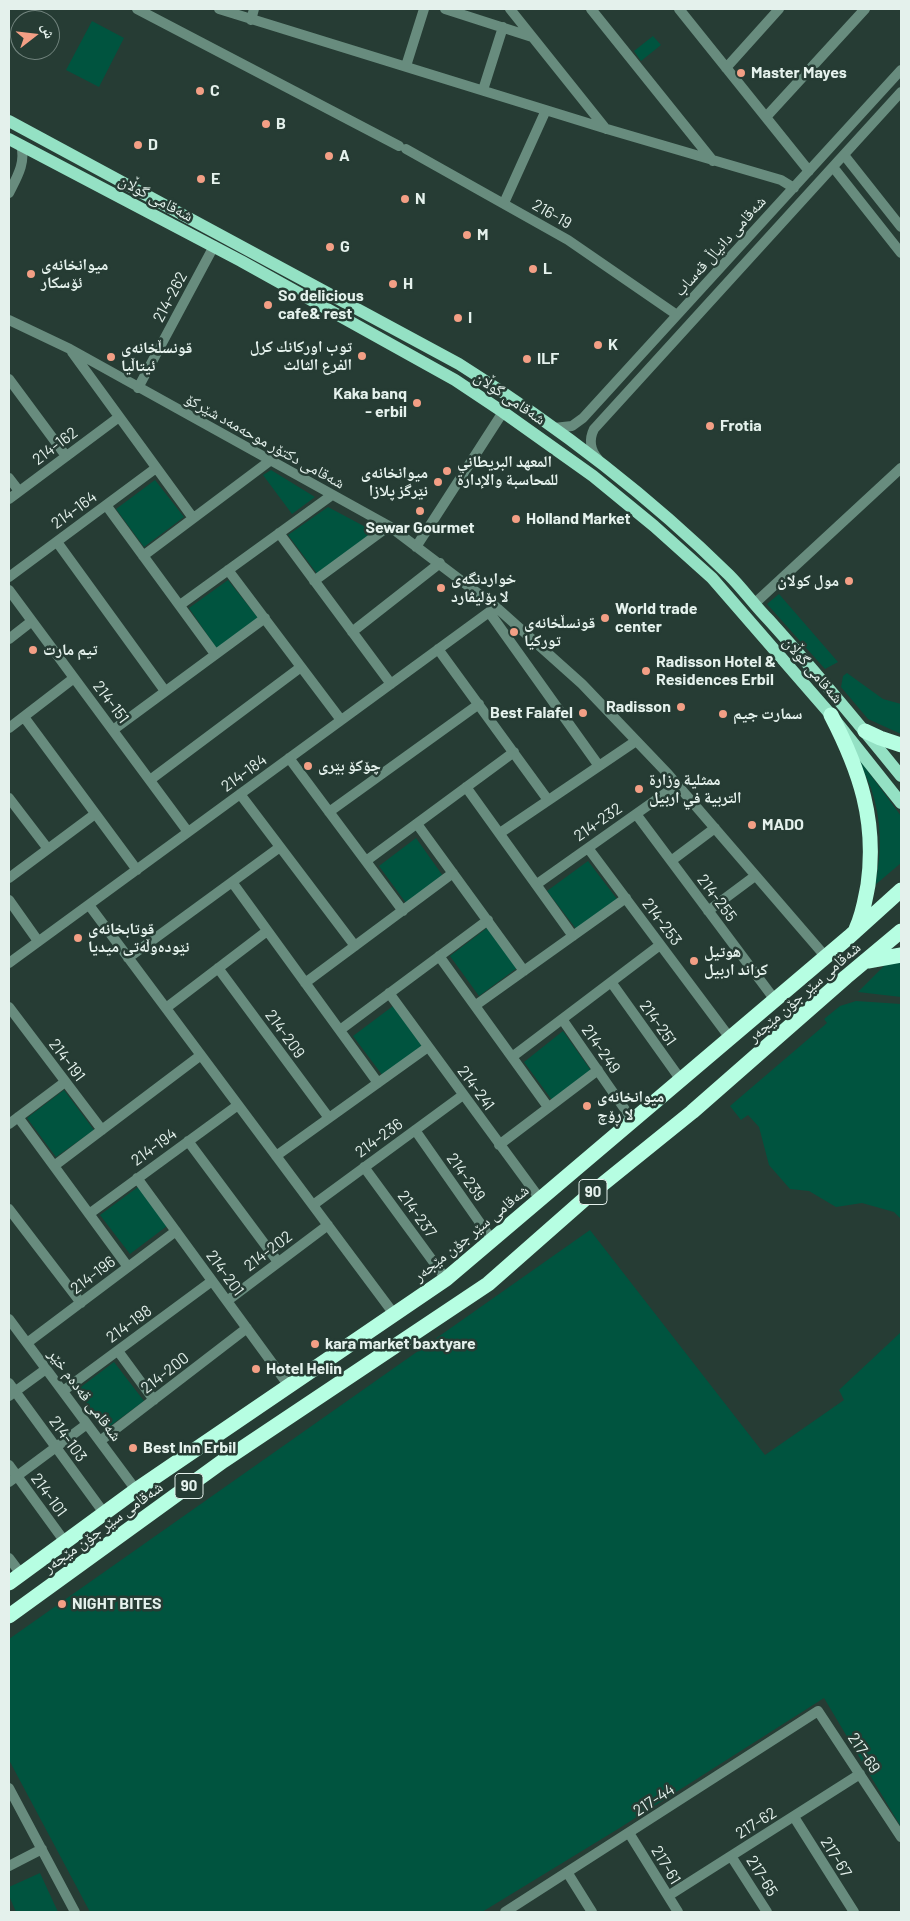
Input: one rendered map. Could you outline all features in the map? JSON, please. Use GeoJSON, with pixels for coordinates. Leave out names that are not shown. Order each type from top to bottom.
{"type":"FeatureCollection","features":[{"type":"Feature","properties":{"kind":"highway"},"geometry":{"type":"LineString","coordinates":[[831,715],[858,774],[866,802],[871,832],[870,869],[863,910],[856,929],[849,937]]}},
{"type":"Feature","properties":{"kind":"highway"},"geometry":{"type":"LineString","coordinates":[[865,731],[901,745]]}},
{"type":"Feature","properties":{"kind":"highway","name":"شەقامی سێر جۆن مێجەر"},"geometry":{"type":"LineString","coordinates":[[15,1579],[136,1490],[446,1279],[849,937],[901,890]]}},
{"type":"Feature","properties":{"kind":"highway","name":"شەقامی سێر جۆن مێجەر"},"geometry":{"type":"LineString","coordinates":[[9,1616],[223,1461],[488,1284],[588,1196],[692,1112],[901,931]]}},
{"type":"Feature","properties":{"kind":"highway"},"geometry":{"type":"LineString","coordinates":[[864,962],[901,955]]}},
{"type":"Feature","properties":{"kind":"highway"},"geometry":{"type":"LineString","coordinates":[[241,1418],[236,1424],[238,1436],[244,1441],[251,1442]]}},
{"type":"Feature","properties":{"kind":"highway"},"geometry":{"type":"LineString","coordinates":[[208,1440],[216,1439],[225,1445],[227,1453],[223,1461]]}},
{"type":"Feature","properties":{"kind":"main road","name":"شەقامی گوڵان"},"geometry":{"type":"LineString","coordinates":[[9,121],[458,364],[505,393],[598,460],[661,511],[731,577],[826,684],[901,776]]}},
{"type":"Feature","properties":{"kind":"main road","name":"شەقامی گوڵان"},"geometry":{"type":"LineString","coordinates":[[9,139],[214,246],[455,380],[593,476],[654,526],[712,578],[831,715],[901,803]]}},
{"type":"Feature","properties":{"kind":"main road"},"geometry":{"type":"LineString","coordinates":[[102,188],[119,190],[122,184],[118,179]]}},
{"type":"Feature","properties":{"kind":"street","name":"216-19"},"geometry":{"type":"LineString","coordinates":[[137,9],[403,147],[504,203],[568,240],[677,315]]}},
{"type":"Feature","properties":{"kind":"street"},"geometry":{"type":"LineString","coordinates":[[219,9],[607,129],[781,180],[794,188]]}},
{"type":"Feature","properties":{"kind":"street"},"geometry":{"type":"LineString","coordinates":[[251,20],[254,9]]}},
{"type":"Feature","properties":{"kind":"street"},"geometry":{"type":"LineString","coordinates":[[406,66],[424,9]]}},
{"type":"Feature","properties":{"kind":"street"},"geometry":{"type":"LineString","coordinates":[[445,9],[532,36]]}},
{"type":"Feature","properties":{"kind":"street"},"geometry":{"type":"LineString","coordinates":[[590,9],[714,161]]}},
{"type":"Feature","properties":{"kind":"street"},"geometry":{"type":"LineString","coordinates":[[679,9],[809,171]]}},
{"type":"Feature","properties":{"kind":"street"},"geometry":{"type":"LineString","coordinates":[[766,117],[865,9]]}},
{"type":"Feature","properties":{"kind":"street"},"geometry":{"type":"LineString","coordinates":[[515,11],[532,36],[607,129]]}},
{"type":"Feature","properties":{"kind":"street"},"geometry":{"type":"LineString","coordinates":[[726,68],[772,11]]}},
{"type":"Feature","properties":{"kind":"street"},"geometry":{"type":"LineString","coordinates":[[482,90],[503,27]]}},
{"type":"Feature","properties":{"kind":"street","name":"شەقامی دانیاڵ قەساب"},"geometry":{"type":"LineString","coordinates":[[554,428],[572,426],[586,415],[901,70]]}},
{"type":"Feature","properties":{"kind":"street"},"geometry":{"type":"LineString","coordinates":[[888,85],[900,94]]}},
{"type":"Feature","properties":{"kind":"street","name":"شەقامی دانیاڵ قەساب"},"geometry":{"type":"LineString","coordinates":[[596,427],[900,94]]}},
{"type":"Feature","properties":{"kind":"street"},"geometry":{"type":"LineString","coordinates":[[504,203],[546,110]]}},
{"type":"Feature","properties":{"kind":"street"},"geometry":{"type":"LineString","coordinates":[[9,192],[22,166],[23,154],[21,145]]}},
{"type":"Feature","properties":{"kind":"street"},"geometry":{"type":"LineString","coordinates":[[844,155],[901,227]]}},
{"type":"Feature","properties":{"kind":"street"},"geometry":{"type":"LineString","coordinates":[[833,167],[901,253]]}},
{"type":"Feature","properties":{"kind":"street","name":"214-262"},"geometry":{"type":"LineString","coordinates":[[138,388],[214,246]]}},
{"type":"Feature","properties":{"kind":"street","name":"شەقامی دکتۆر موحەمەد شێرکۆ"},"geometry":{"type":"LineString","coordinates":[[9,320],[70,349],[389,526],[440,564],[582,684],[677,785],[825,956]]}},
{"type":"Feature","properties":{"kind":"street"},"geometry":{"type":"LineString","coordinates":[[70,349],[193,518]]}},
{"type":"Feature","properties":{"kind":"street"},"geometry":{"type":"LineString","coordinates":[[9,380],[66,456]]}},
{"type":"Feature","properties":{"kind":"street"},"geometry":{"type":"LineString","coordinates":[[416,547],[503,412]]}},
{"type":"Feature","properties":{"kind":"street"},"geometry":{"type":"LineString","coordinates":[[586,415],[586,424],[590,427],[596,427]]}},
{"type":"Feature","properties":{"kind":"street","name":"214-162"},"geometry":{"type":"LineString","coordinates":[[9,499],[119,417]]}},
{"type":"Feature","properties":{"kind":"street"},"geometry":{"type":"LineString","coordinates":[[596,427],[590,442],[594,455],[598,460]]}},
{"type":"Feature","properties":{"kind":"street"},"geometry":{"type":"LineString","coordinates":[[143,556],[270,460]]}},
{"type":"Feature","properties":{"kind":"street","name":"214-164"},"geometry":{"type":"LineString","coordinates":[[9,577],[156,468]]}},
{"type":"Feature","properties":{"kind":"street"},"geometry":{"type":"LineString","coordinates":[[754,604],[901,468]]}},
{"type":"Feature","properties":{"kind":"street"},"geometry":{"type":"LineString","coordinates":[[9,478],[19,491]]}},
{"type":"Feature","properties":{"kind":"street"},"geometry":{"type":"LineString","coordinates":[[180,606],[332,496]]}},
{"type":"Feature","properties":{"kind":"street"},"geometry":{"type":"LineString","coordinates":[[106,505],[215,654]]}},
{"type":"Feature","properties":{"kind":"street"},"geometry":{"type":"LineString","coordinates":[[314,581],[389,526]]}},
{"type":"Feature","properties":{"kind":"street"},"geometry":{"type":"LineString","coordinates":[[279,533],[391,684]]}},
{"type":"Feature","properties":{"kind":"street"},"geometry":{"type":"LineString","coordinates":[[57,542],[165,691]]}},
{"type":"Feature","properties":{"kind":"street"},"geometry":{"type":"LineString","coordinates":[[352,632],[440,564]]}},
{"type":"Feature","properties":{"kind":"street"},"geometry":{"type":"LineString","coordinates":[[228,570],[341,720]]}},
{"type":"Feature","properties":{"kind":"street","name":"214-151"},"geometry":{"type":"LineString","coordinates":[[9,590],[188,832]]}},
{"type":"Feature","properties":{"kind":"street"},"geometry":{"type":"LineString","coordinates":[[493,610],[598,766]]}},
{"type":"Feature","properties":{"kind":"street","name":"214-184"},"geometry":{"type":"LineString","coordinates":[[9,963],[493,610]]}},
{"type":"Feature","properties":{"kind":"street"},"geometry":{"type":"LineString","coordinates":[[113,730],[265,618]]}},
{"type":"Feature","properties":{"kind":"street"},"geometry":{"type":"LineString","coordinates":[[9,639],[32,621]]}},
{"type":"Feature","properties":{"kind":"street"},"geometry":{"type":"LineString","coordinates":[[438,649],[548,800]]}},
{"type":"Feature","properties":{"kind":"street"},"geometry":{"type":"LineString","coordinates":[[150,780],[301,667]]}},
{"type":"Feature","properties":{"kind":"street"},"geometry":{"type":"LineString","coordinates":[[9,728],[74,678]]}},
{"type":"Feature","properties":{"kind":"street"},"geometry":{"type":"LineString","coordinates":[[329,812],[478,704]]}},
{"type":"Feature","properties":{"kind":"street"},"geometry":{"type":"LineString","coordinates":[[24,717],[136,870]]}},
{"type":"Feature","properties":{"kind":"street"},"geometry":{"type":"LineString","coordinates":[[500,833],[636,740]]}},
{"type":"Feature","properties":{"kind":"street"},"geometry":{"type":"LineString","coordinates":[[366,861],[514,752]]}},
{"type":"Feature","properties":{"kind":"street"},"geometry":{"type":"LineString","coordinates":[[289,758],[403,911]]}},
{"type":"Feature","properties":{"kind":"street","name":"214-232"},"geometry":{"type":"LineString","coordinates":[[537,884],[677,785]]}},
{"type":"Feature","properties":{"kind":"street"},"geometry":{"type":"LineString","coordinates":[[466,787],[573,936]]}},
{"type":"Feature","properties":{"kind":"street"},"geometry":{"type":"LineString","coordinates":[[240,794],[355,946]]}},
{"type":"Feature","properties":{"kind":"street"},"geometry":{"type":"LineString","coordinates":[[10,802],[48,849]]}},
{"type":"Feature","properties":{"kind":"street"},"geometry":{"type":"LineString","coordinates":[[9,878],[95,814]]}},
{"type":"Feature","properties":{"kind":"street","name":"214-255"},"geometry":{"type":"LineString","coordinates":[[636,814],[774,1000]]}},
{"type":"Feature","properties":{"kind":"street"},"geometry":{"type":"LineString","coordinates":[[417,824],[524,970]]}},
{"type":"Feature","properties":{"kind":"street"},"geometry":{"type":"LineString","coordinates":[[671,861],[715,828]]}},
{"type":"Feature","properties":{"kind":"street"},"geometry":{"type":"LineString","coordinates":[[128,958],[280,847]]}},
{"type":"Feature","properties":{"kind":"street","name":"214-253"},"geometry":{"type":"LineString","coordinates":[[588,848],[730,1038]]}},
{"type":"Feature","properties":{"kind":"street"},"geometry":{"type":"LineString","coordinates":[[305,983],[453,873]]}},
{"type":"Feature","properties":{"kind":"street"},"geometry":{"type":"LineString","coordinates":[[708,911],[755,876]]}},
{"type":"Feature","properties":{"kind":"street"},"geometry":{"type":"LineString","coordinates":[[232,882],[378,1083]]}},
{"type":"Feature","properties":{"kind":"street"},"geometry":{"type":"LineString","coordinates":[[476,1005],[626,898]]}},
{"type":"Feature","properties":{"kind":"street"},"geometry":{"type":"LineString","coordinates":[[9,900],[38,942]]}},
{"type":"Feature","properties":{"kind":"street"},"geometry":{"type":"LineString","coordinates":[[88,905],[394,1314]]}},
{"type":"Feature","properties":{"kind":"street"},"geometry":{"type":"LineString","coordinates":[[340,1030],[488,920]]}},
{"type":"Feature","properties":{"kind":"street"},"geometry":{"type":"LineString","coordinates":[[166,1008],[267,931]]}},
{"type":"Feature","properties":{"kind":"street"},"geometry":{"type":"LineString","coordinates":[[512,1057],[660,945]]}},
{"type":"Feature","properties":{"kind":"street"},"geometry":{"type":"LineString","coordinates":[[439,956],[548,1107]]}},
{"type":"Feature","properties":{"kind":"street","name":"214-209"},"geometry":{"type":"LineString","coordinates":[[218,968],[329,1118]]}},
{"type":"Feature","properties":{"kind":"street","name":"214-251"},"geometry":{"type":"LineString","coordinates":[[611,982],[681,1080]]}},
{"type":"Feature","properties":{"kind":"street","name":"214-241"},"geometry":{"type":"LineString","coordinates":[[389,993],[540,1199]]}},
{"type":"Feature","properties":{"kind":"street","name":"214-191"},"geometry":{"type":"LineString","coordinates":[[9,1007],[102,1130]]}},
{"type":"Feature","properties":{"kind":"street","name":"214-249"},"geometry":{"type":"LineString","coordinates":[[562,1019],[633,1121]]}},
{"type":"Feature","properties":{"kind":"street"},"geometry":{"type":"LineString","coordinates":[[276,1156],[428,1047]]}},
{"type":"Feature","properties":{"kind":"street"},"geometry":{"type":"LineString","coordinates":[[54,1166],[201,1055]]}},
{"type":"Feature","properties":{"kind":"street"},"geometry":{"type":"LineString","coordinates":[[499,1145],[598,1070]]}},
{"type":"Feature","properties":{"kind":"street"},"geometry":{"type":"LineString","coordinates":[[9,1124],[65,1082]]}},
{"type":"Feature","properties":{"kind":"street","name":"214-236"},"geometry":{"type":"LineString","coordinates":[[312,1205],[463,1095]]}},
{"type":"Feature","properties":{"kind":"street","name":"214-194"},"geometry":{"type":"LineString","coordinates":[[89,1214],[238,1105]]}},
{"type":"Feature","properties":{"kind":"street"},"geometry":{"type":"LineString","coordinates":[[18,1117],[128,1267]]}},
{"type":"Feature","properties":{"kind":"street","name":"214-239"},"geometry":{"type":"LineString","coordinates":[[415,1130],[492,1240]]}},
{"type":"Feature","properties":{"kind":"street"},"geometry":{"type":"LineString","coordinates":[[188,1141],[278,1262]]}},
{"type":"Feature","properties":{"kind":"street","name":"214-237"},"geometry":{"type":"LineString","coordinates":[[364,1167],[446,1279]]}},
{"type":"Feature","properties":{"kind":"street","name":"214-201"},"geometry":{"type":"LineString","coordinates":[[137,1178],[289,1386]]}},
{"type":"Feature","properties":{"kind":"street"},"geometry":{"type":"LineString","coordinates":[[9,1209],[81,1303]]}},
{"type":"Feature","properties":{"kind":"street","name":"214-202"},"geometry":{"type":"LineString","coordinates":[[227,1301],[328,1225]]}},
{"type":"Feature","properties":{"kind":"street","name":"214-196"},"geometry":{"type":"LineString","coordinates":[[27,1343],[176,1231]]}},
{"type":"Feature","properties":{"kind":"street","name":"214-198"},"geometry":{"type":"LineString","coordinates":[[63,1391],[212,1281]]}},
{"type":"Feature","properties":{"kind":"street","name":"شەقامی قەدەم خێر"},"geometry":{"type":"LineString","coordinates":[[9,1319],[136,1490]]}},
{"type":"Feature","properties":{"kind":"street","name":"214-200"},"geometry":{"type":"LineString","coordinates":[[100,1441],[247,1328]]}},
{"type":"Feature","properties":{"kind":"street"},"geometry":{"type":"LineString","coordinates":[[118,1351],[154,1400]]}},
{"type":"Feature","properties":{"kind":"street"},"geometry":{"type":"LineString","coordinates":[[11,1390],[46,1369]]}},
{"type":"Feature","properties":{"kind":"street","name":"214-103"},"geometry":{"type":"LineString","coordinates":[[11,1390],[56,1447],[104,1513]]}},
{"type":"Feature","properties":{"kind":"street"},"geometry":{"type":"LineString","coordinates":[[13,1479],[87,1424]]}},
{"type":"Feature","properties":{"kind":"street","name":"214-101"},"geometry":{"type":"LineString","coordinates":[[9,1465],[13,1479],[65,1542]]}},
{"type":"Feature","properties":{"kind":"street"},"geometry":{"type":"LineString","coordinates":[[9,1558],[15,1579]]}},
{"type":"Feature","properties":{"kind":"street","name":"217-69"},"geometry":{"type":"LineString","coordinates":[[818,1711],[901,1837]]}},
{"type":"Feature","properties":{"kind":"street","name":"217-44"},"geometry":{"type":"LineString","coordinates":[[505,1912],[818,1711]]}},
{"type":"Feature","properties":{"kind":"street","name":"217-62"},"geometry":{"type":"LineString","coordinates":[[668,1896],[860,1774]]}},
{"type":"Feature","properties":{"kind":"street"},"geometry":{"type":"LineString","coordinates":[[9,1788],[75,1912]]}},
{"type":"Feature","properties":{"kind":"street","name":"217-67"},"geometry":{"type":"LineString","coordinates":[[794,1817],[854,1912]]}},
{"type":"Feature","properties":{"kind":"street","name":"217-61"},"geometry":{"type":"LineString","coordinates":[[629,1833],[678,1912]]}},
{"type":"Feature","properties":{"kind":"street"},"geometry":{"type":"LineString","coordinates":[[9,1866],[42,1849]]}},
{"type":"Feature","properties":{"kind":"street","name":"217-65"},"geometry":{"type":"LineString","coordinates":[[732,1856],[767,1912]]}},
{"type":"Feature","properties":{"kind":"street"},"geometry":{"type":"LineString","coordinates":[[568,1872],[592,1912]]}},
{"type":"Feature","properties":{"kind":"green space"},"geometry":{"type":"Polygon","coordinates":[[[92,21],[124,38],[99,87],[66,70],[92,21]]]}},
{"type":"Feature","properties":{"kind":"green space"},"geometry":{"type":"Polygon","coordinates":[[[653,36],[661,45],[641,61],[634,51],[653,36]]]}},
{"type":"Feature","properties":{"kind":"green space"},"geometry":{"type":"Polygon","coordinates":[[[271,470],[315,497],[292,514],[263,475],[271,470]]]}},
{"type":"Feature","properties":{"kind":"green space"},"geometry":{"type":"Polygon","coordinates":[[[155,480],[184,517],[144,547],[116,509],[155,480]]]}},
{"type":"Feature","properties":{"kind":"green space"},"geometry":{"type":"Polygon","coordinates":[[[328,507],[375,532],[318,575],[288,535],[328,507]]]}},
{"type":"Feature","properties":{"kind":"green space"},"geometry":{"type":"Polygon","coordinates":[[[228,580],[259,619],[217,649],[189,608],[228,580]]]}},
{"type":"Feature","properties":{"kind":"green space"},"geometry":{"type":"Polygon","coordinates":[[[779,594],[838,662],[825,669],[767,604],[779,594]]]}},
{"type":"Feature","properties":{"kind":"green space"},"geometry":{"type":"Polygon","coordinates":[[[847,673],[883,699],[901,704],[901,734],[868,719],[841,687],[843,676],[847,673]]]}},
{"type":"Feature","properties":{"kind":"green space"},"geometry":{"type":"Polygon","coordinates":[[[859,759],[901,816],[901,863],[875,885],[880,848],[879,824],[875,800],[859,759]]]}},
{"type":"Feature","properties":{"kind":"green space"},"geometry":{"type":"Polygon","coordinates":[[[416,838],[443,876],[406,903],[379,866],[416,838]]]}},
{"type":"Feature","properties":{"kind":"green space"},"geometry":{"type":"Polygon","coordinates":[[[588,861],[617,899],[577,930],[547,891],[588,861]]]}},
{"type":"Feature","properties":{"kind":"green space"},"geometry":{"type":"Polygon","coordinates":[[[487,928],[517,968],[479,996],[450,956],[487,928]]]}},
{"type":"Feature","properties":{"kind":"green space"},"geometry":{"type":"Polygon","coordinates":[[[901,958],[901,997],[858,992],[889,961],[901,958]]]}},
{"type":"Feature","properties":{"kind":"green space"},"geometry":{"type":"Polygon","coordinates":[[[856,1001],[901,1004],[901,1219],[894,1212],[862,1203],[836,1207],[809,1191],[790,1189],[769,1165],[759,1127],[748,1115],[741,1120],[730,1106],[827,1023],[824,1019],[840,1006],[856,1001]]]}},
{"type":"Feature","properties":{"kind":"green space"},"geometry":{"type":"Polygon","coordinates":[[[393,1006],[422,1046],[383,1076],[353,1036],[393,1006]]]}},
{"type":"Feature","properties":{"kind":"green space"},"geometry":{"type":"Polygon","coordinates":[[[563,1031],[592,1072],[552,1100],[524,1062],[563,1031]]]}},
{"type":"Feature","properties":{"kind":"green space"},"geometry":{"type":"Polygon","coordinates":[[[64,1090],[94,1130],[56,1157],[27,1118],[64,1090]]]}},
{"type":"Feature","properties":{"kind":"green space"},"geometry":{"type":"Polygon","coordinates":[[[138,1187],[167,1226],[130,1254],[100,1215],[138,1187]]]}},
{"type":"Feature","properties":{"kind":"green space"},"geometry":{"type":"Polygon","coordinates":[[[590,1230],[765,1455],[844,1400],[839,1390],[901,1332],[901,1827],[824,1698],[618,1829],[482,1912],[90,1912],[9,1760],[9,1639],[590,1230]]]}},
{"type":"Feature","properties":{"kind":"green space"},"geometry":{"type":"Polygon","coordinates":[[[114,1362],[144,1401],[106,1429],[77,1390],[114,1362]]]}},
{"type":"Feature","properties":{"kind":"green space"},"geometry":{"type":"Polygon","coordinates":[[[40,1873],[58,1912],[16,1912],[9,1896],[9,1887],[40,1873]]]}},
{"type":"Feature","properties":{"kind":"place","name":"Master Mayes"},"geometry":{"type":"Point","coordinates":[741,73]}},
{"type":"Feature","properties":{"kind":"place","name":"C"},"geometry":{"type":"Point","coordinates":[200,91]}},
{"type":"Feature","properties":{"kind":"place","name":"B"},"geometry":{"type":"Point","coordinates":[266,124]}},
{"type":"Feature","properties":{"kind":"place","name":"D"},"geometry":{"type":"Point","coordinates":[138,145]}},
{"type":"Feature","properties":{"kind":"place","name":"A"},"geometry":{"type":"Point","coordinates":[329,156]}},
{"type":"Feature","properties":{"kind":"place","name":"E"},"geometry":{"type":"Point","coordinates":[201,179]}},
{"type":"Feature","properties":{"kind":"place","name":"N"},"geometry":{"type":"Point","coordinates":[405,199]}},
{"type":"Feature","properties":{"kind":"place","name":"M"},"geometry":{"type":"Point","coordinates":[467,235]}},
{"type":"Feature","properties":{"kind":"place","name":"G"},"geometry":{"type":"Point","coordinates":[330,247]}},
{"type":"Feature","properties":{"kind":"place","name":"L"},"geometry":{"type":"Point","coordinates":[533,269]}},
{"type":"Feature","properties":{"kind":"place","name":"میوانخانەی ئۆسکار"},"geometry":{"type":"Point","coordinates":[31,274]}},
{"type":"Feature","properties":{"kind":"place","name":"H"},"geometry":{"type":"Point","coordinates":[393,284]}},
{"type":"Feature","properties":{"kind":"place","name":"So delicious cafe& rest"},"geometry":{"type":"Point","coordinates":[268,305]}},
{"type":"Feature","properties":{"kind":"place","name":"I"},"geometry":{"type":"Point","coordinates":[458,318]}},
{"type":"Feature","properties":{"kind":"place","name":"K"},"geometry":{"type":"Point","coordinates":[598,345]}},
{"type":"Feature","properties":{"kind":"place","name":"توب اوركانك كرل الفرع الثالث"},"geometry":{"type":"Point","coordinates":[362,356]}},
{"type":"Feature","properties":{"kind":"place","name":"قونسڵخانەی ئیتاڵیا"},"geometry":{"type":"Point","coordinates":[111,357]}},
{"type":"Feature","properties":{"kind":"place","name":"ILF"},"geometry":{"type":"Point","coordinates":[527,359]}},
{"type":"Feature","properties":{"kind":"place","name":"Kaka banq - erbil"},"geometry":{"type":"Point","coordinates":[417,403]}},
{"type":"Feature","properties":{"kind":"place","name":"Frotia"},"geometry":{"type":"Point","coordinates":[710,426]}},
{"type":"Feature","properties":{"kind":"place","name":"المعهد البريطاني للمحاسبة والإدارة"},"geometry":{"type":"Point","coordinates":[447,471]}},
{"type":"Feature","properties":{"kind":"place","name":"میوانخانەی نێرگز پلازا"},"geometry":{"type":"Point","coordinates":[438,482]}},
{"type":"Feature","properties":{"kind":"place","name":"Sewar Gourmet"},"geometry":{"type":"Point","coordinates":[420,511]}},
{"type":"Feature","properties":{"kind":"place","name":"Holland Market"},"geometry":{"type":"Point","coordinates":[516,519]}},
{"type":"Feature","properties":{"kind":"place","name":"مول كولان"},"geometry":{"type":"Point","coordinates":[849,581]}},
{"type":"Feature","properties":{"kind":"place","name":"خواردنگەی لا بۆلیڤارد"},"geometry":{"type":"Point","coordinates":[441,588]}},
{"type":"Feature","properties":{"kind":"place","name":"World trade center"},"geometry":{"type":"Point","coordinates":[605,618]}},
{"type":"Feature","properties":{"kind":"place","name":"قونسڵخانەی تورکیا"},"geometry":{"type":"Point","coordinates":[514,632]}},
{"type":"Feature","properties":{"kind":"place","name":"تيم مارت"},"geometry":{"type":"Point","coordinates":[33,650]}},
{"type":"Feature","properties":{"kind":"place","name":"Radisson Hotel & Residences Erbil"},"geometry":{"type":"Point","coordinates":[646,671]}},
{"type":"Feature","properties":{"kind":"place","name":"Radisson"},"geometry":{"type":"Point","coordinates":[681,707]}},
{"type":"Feature","properties":{"kind":"place","name":"Best Falafel"},"geometry":{"type":"Point","coordinates":[583,713]}},
{"type":"Feature","properties":{"kind":"place","name":"سمارت جیم"},"geometry":{"type":"Point","coordinates":[723,714]}},
{"type":"Feature","properties":{"kind":"place","name":"چۆکۆ بێری"},"geometry":{"type":"Point","coordinates":[308,766]}},
{"type":"Feature","properties":{"kind":"place","name":"ممثلية وزارة التربية في اربيل"},"geometry":{"type":"Point","coordinates":[639,789]}},
{"type":"Feature","properties":{"kind":"place","name":"MADO"},"geometry":{"type":"Point","coordinates":[752,825]}},
{"type":"Feature","properties":{"kind":"place","name":"قوتابخانەی نێودەوڵەتی میدیا"},"geometry":{"type":"Point","coordinates":[78,938]}},
{"type":"Feature","properties":{"kind":"place","name":"هوتيل كراند اربيل"},"geometry":{"type":"Point","coordinates":[694,961]}},
{"type":"Feature","properties":{"kind":"place","name":"میوانخانەی لا ڕۆچ"},"geometry":{"type":"Point","coordinates":[587,1106]}},
{"type":"Feature","properties":{"kind":"place","name":"kara market baxtyare"},"geometry":{"type":"Point","coordinates":[315,1344]}},
{"type":"Feature","properties":{"kind":"place","name":"Hotel Helin"},"geometry":{"type":"Point","coordinates":[256,1369]}},
{"type":"Feature","properties":{"kind":"place","name":"Best Inn Erbil"},"geometry":{"type":"Point","coordinates":[133,1448]}},
{"type":"Feature","properties":{"kind":"place","name":"NIGHT BITES"},"geometry":{"type":"Point","coordinates":[62,1604]}}]}
